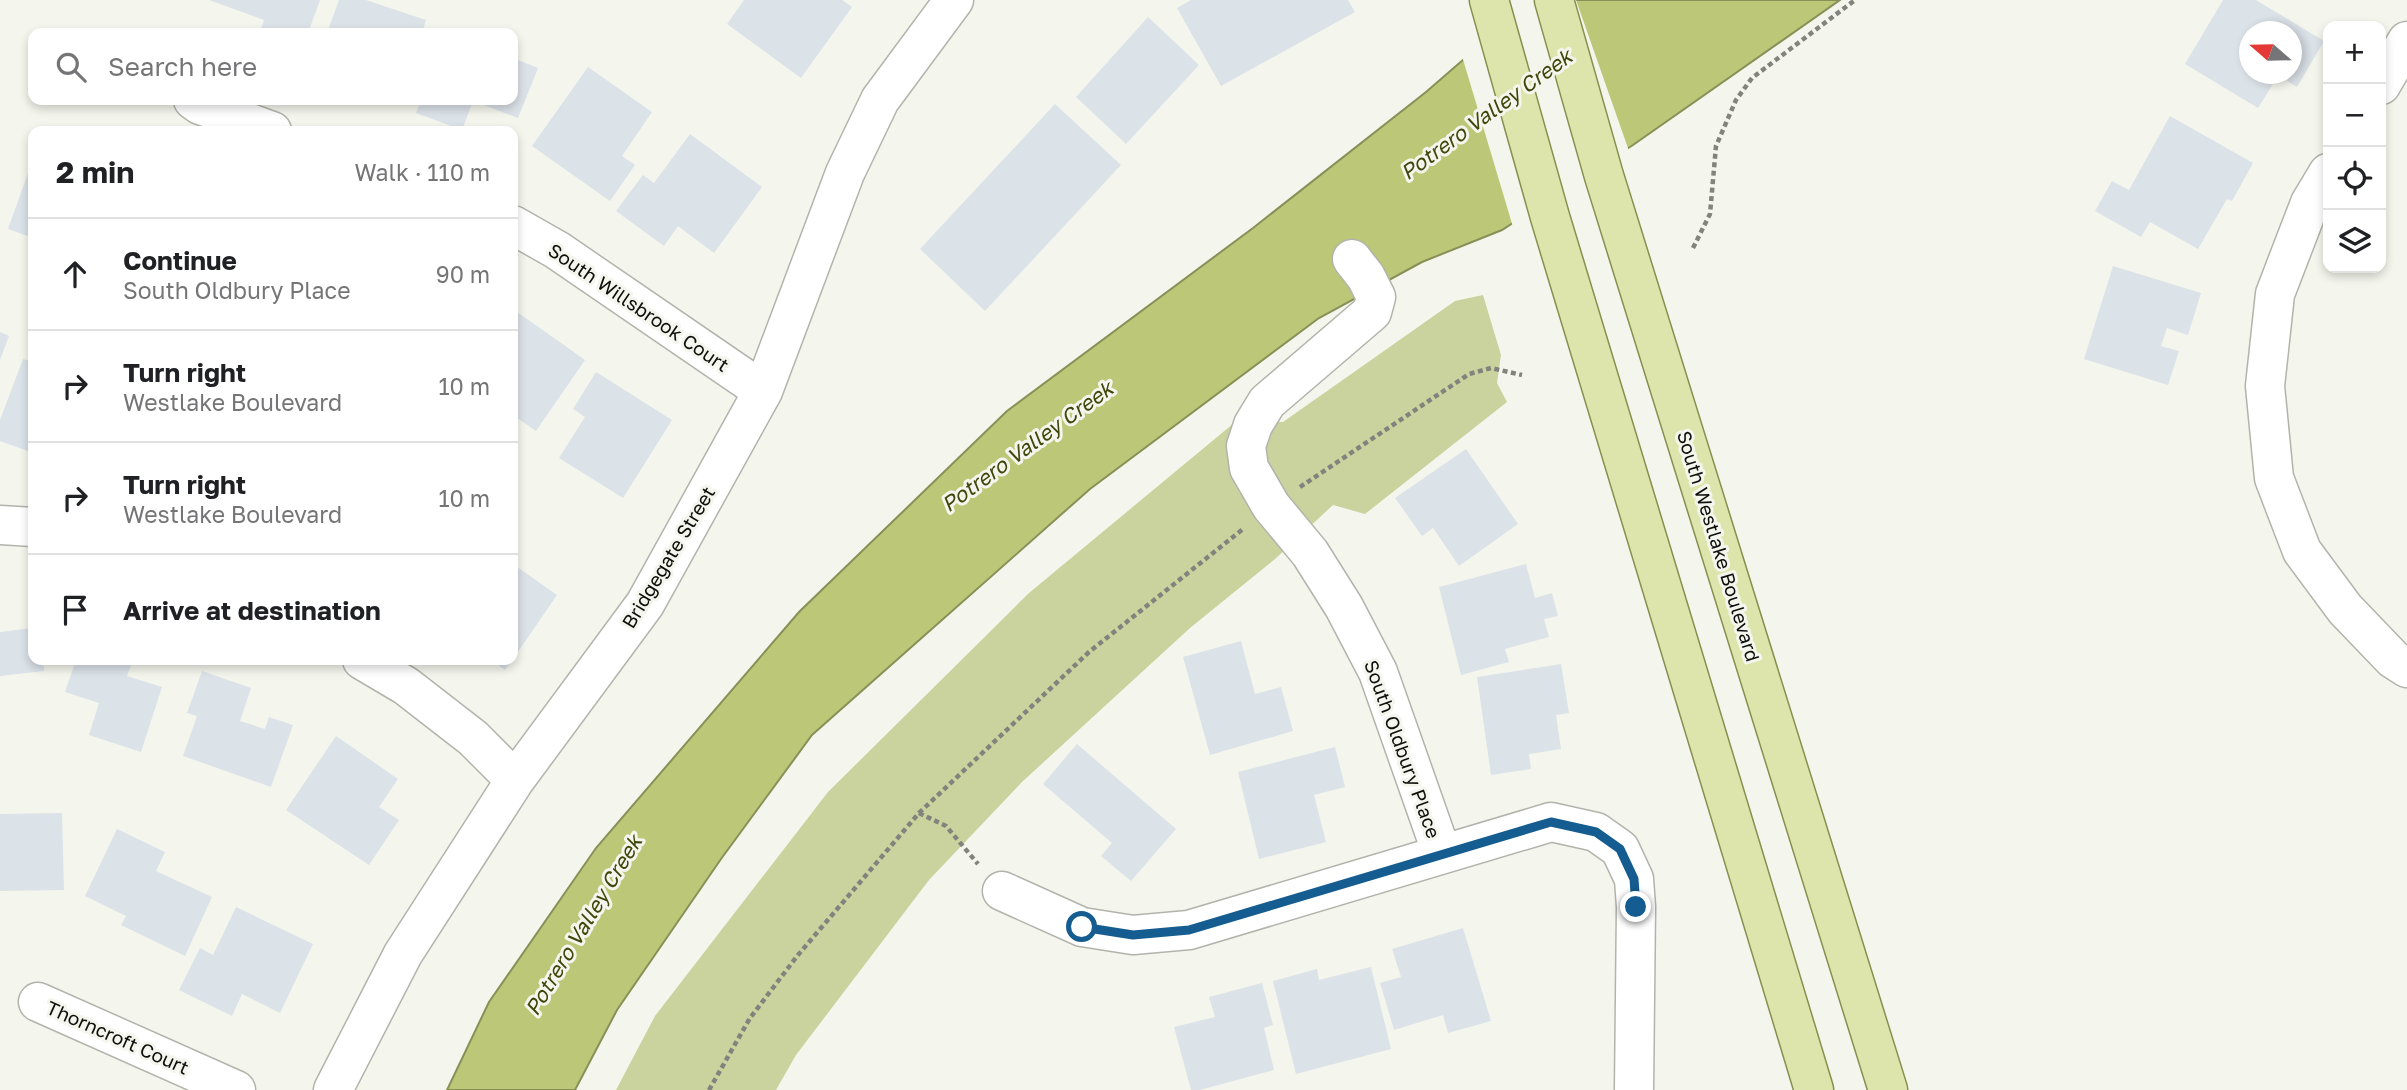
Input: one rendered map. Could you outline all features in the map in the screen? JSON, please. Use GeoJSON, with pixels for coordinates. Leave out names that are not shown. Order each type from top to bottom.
{"type":"FeatureCollection","features":[{"type":"Feature","properties":{"kind":"main road","name":"South Westlake Boulevard"},"geometry":{"type":"LineString","coordinates":[[1554,0],[1604,176],[1888,1090]]}},
{"type":"Feature","properties":{"kind":"main road"},"geometry":{"type":"LineString","coordinates":[[1490,4],[1550,218],[1814,1090]]}},
{"type":"Feature","properties":{"kind":"street","name":"Bridgegate Street"},"geometry":{"type":"LineString","coordinates":[[333,1090],[403,954],[515,779],[645,604],[763,391],[845,173],[880,100],[954,0]]}},
{"type":"Feature","properties":{"kind":"street"},"geometry":{"type":"LineString","coordinates":[[2382,84],[2407,41]]}},
{"type":"Feature","properties":{"kind":"street"},"geometry":{"type":"LineString","coordinates":[[200,105],[258,126]]}},
{"type":"Feature","properties":{"kind":"street"},"geometry":{"type":"LineString","coordinates":[[2323,182],[2311,203],[2276,294],[2265,386],[2274,478],[2302,551],[2345,609],[2393,659],[2407,668]]}},
{"type":"Feature","properties":{"kind":"street","name":"South Willsbrook Court"},"geometry":{"type":"LineString","coordinates":[[518,228],[557,250],[763,391]]}},
{"type":"Feature","properties":{"kind":"street","name":"South Oldbury Place"},"geometry":{"type":"LineString","coordinates":[[1352,259],[1366,277],[1376,297],[1371,312],[1267,402],[1253,425],[1246,446],[1249,468],[1272,506],[1310,553],[1344,607],[1378,673],[1442,854]]}},
{"type":"Feature","properties":{"kind":"street"},"geometry":{"type":"LineString","coordinates":[[0,525],[28,527]]}},
{"type":"Feature","properties":{"kind":"street"},"geometry":{"type":"LineString","coordinates":[[370,665],[406,686],[473,738],[515,779]]}},
{"type":"Feature","properties":{"kind":"street","name":"South Oldbury Place"},"geometry":{"type":"LineString","coordinates":[[1002,891],[1082,927],[1133,935],[1189,930],[1551,822],[1596,832],[1620,849],[1634,879],[1634,1090]]}},
{"type":"Feature","properties":{"kind":"street","name":"Thorncroft Court"},"geometry":{"type":"LineString","coordinates":[[38,1002],[236,1090]]}},
{"type":"Feature","properties":{"kind":"path"},"geometry":{"type":"LineString","coordinates":[[1693,248],[1710,214],[1716,146],[1736,100],[1752,78],[1855,0]]}},
{"type":"Feature","properties":{"kind":"path"},"geometry":{"type":"LineString","coordinates":[[709,1090],[750,1018],[798,955],[919,813],[1089,652],[1272,506],[1469,374],[1491,368],[1521,375]]}},
{"type":"Feature","properties":{"kind":"path"},"geometry":{"type":"LineString","coordinates":[[919,813],[946,826],[1002,891]]}},
{"type":"Feature","properties":{"kind":"shaded area"},"geometry":{"type":"Polygon","coordinates":[[[1483,295],[1501,355],[1497,383],[1507,402],[1365,514],[1333,505],[1275,559],[1190,628],[1022,782],[929,880],[796,1055],[776,1090],[616,1090],[655,1016],[828,792],[1029,593],[1234,423],[1283,422],[1455,301],[1483,295]]]}},
{"type":"Feature","properties":{"kind":"water","name":"Potrero Valley Creek"},"geometry":{"type":"Polygon","coordinates":[[[1532,0],[1840,0],[1633,145],[1502,230],[1422,262],[1319,318],[1090,489],[812,735],[721,859],[617,1010],[575,1090],[447,1090],[489,1002],[596,848],[799,612],[1007,411],[1253,228],[1426,92],[1532,0]]]}},
{"type":"Feature","properties":{"kind":"pier"},"geometry":{"type":"Polygon","coordinates":[[[1526,0],[1576,0],[1629,151],[1513,227],[1462,56],[1526,0]]]}},
{"type":"Feature","properties":{"kind":"building"},"geometry":{"type":"Polygon","coordinates":[[[209,0],[320,0],[310,28],[262,28],[264,20],[209,0]]]}},
{"type":"Feature","properties":{"kind":"building"},"geometry":{"type":"Polygon","coordinates":[[[339,0],[366,0],[426,20],[424,28],[329,28],[339,0]]]}},
{"type":"Feature","properties":{"kind":"building"},"geometry":{"type":"Polygon","coordinates":[[[744,0],[842,0],[852,7],[801,78],[727,24],[744,0]]]}},
{"type":"Feature","properties":{"kind":"building"},"geometry":{"type":"Polygon","coordinates":[[[1191,0],[1348,0],[1355,12],[1221,86],[1177,8],[1191,0]]]}},
{"type":"Feature","properties":{"kind":"building"},"geometry":{"type":"Polygon","coordinates":[[[2223,0],[2256,0],[2291,21],[2239,21],[2239,84],[2273,84],[2258,108],[2185,64],[2223,0]]]}},
{"type":"Feature","properties":{"kind":"building"},"geometry":{"type":"Polygon","coordinates":[[[1148,17],[1199,65],[1126,144],[1076,97],[1148,17]]]}},
{"type":"Feature","properties":{"kind":"building"},"geometry":{"type":"Polygon","coordinates":[[[2302,28],[2323,43],[2302,78],[2302,28]]]}},
{"type":"Feature","properties":{"kind":"building"},"geometry":{"type":"Polygon","coordinates":[[[518,60],[538,68],[518,118],[484,105],[518,105],[518,60]]]}},
{"type":"Feature","properties":{"kind":"building"},"geometry":{"type":"Polygon","coordinates":[[[588,67],[652,112],[622,156],[635,165],[610,201],[532,146],[588,67]]]}},
{"type":"Feature","properties":{"kind":"building"},"geometry":{"type":"Polygon","coordinates":[[[1055,104],[1121,165],[985,311],[920,249],[1055,104]]]}},
{"type":"Feature","properties":{"kind":"building"},"geometry":{"type":"Polygon","coordinates":[[[419,105],[471,105],[464,126],[451,126],[416,113],[419,105]]]}},
{"type":"Feature","properties":{"kind":"building"},"geometry":{"type":"Polygon","coordinates":[[[2170,116],[2253,163],[2232,201],[2227,199],[2198,249],[2150,222],[2141,237],[2095,211],[2112,181],[2129,190],[2170,116]]]}},
{"type":"Feature","properties":{"kind":"building"},"geometry":{"type":"Polygon","coordinates":[[[690,134],[762,187],[714,253],[678,226],[664,246],[616,211],[643,175],[654,183],[690,134]]]}},
{"type":"Feature","properties":{"kind":"building"},"geometry":{"type":"Polygon","coordinates":[[[28,173],[28,236],[8,229],[28,173]]]}},
{"type":"Feature","properties":{"kind":"building"},"geometry":{"type":"Polygon","coordinates":[[[2113,266],[2201,293],[2188,335],[2167,328],[2161,346],[2179,351],[2168,385],[2084,359],[2113,266]]]}},
{"type":"Feature","properties":{"kind":"building"},"geometry":{"type":"Polygon","coordinates":[[[518,313],[585,360],[536,431],[518,418],[518,313]]]}},
{"type":"Feature","properties":{"kind":"building"},"geometry":{"type":"Polygon","coordinates":[[[0,332],[9,336],[0,360],[0,332]]]}},
{"type":"Feature","properties":{"kind":"building"},"geometry":{"type":"Polygon","coordinates":[[[23,359],[28,360],[28,451],[0,441],[0,420],[23,359]]]}},
{"type":"Feature","properties":{"kind":"building"},"geometry":{"type":"Polygon","coordinates":[[[596,372],[672,420],[623,498],[559,458],[585,417],[573,409],[596,372]]]}},
{"type":"Feature","properties":{"kind":"building"},"geometry":{"type":"Polygon","coordinates":[[[1466,449],[1518,524],[1459,566],[1433,528],[1422,536],[1395,498],[1466,449]]]}},
{"type":"Feature","properties":{"kind":"building"},"geometry":{"type":"Polygon","coordinates":[[[1526,564],[1535,598],[1552,593],[1558,616],[1544,619],[1549,637],[1505,649],[1509,662],[1461,675],[1439,587],[1526,564]]]}},
{"type":"Feature","properties":{"kind":"building"},"geometry":{"type":"Polygon","coordinates":[[[518,568],[557,595],[518,652],[518,568]]]}},
{"type":"Feature","properties":{"kind":"building"},"geometry":{"type":"Polygon","coordinates":[[[28,629],[28,665],[43,665],[44,671],[0,676],[0,632],[28,629]]]}},
{"type":"Feature","properties":{"kind":"building"},"geometry":{"type":"Polygon","coordinates":[[[1241,641],[1255,694],[1281,687],[1293,731],[1210,755],[1183,657],[1241,641]]]}},
{"type":"Feature","properties":{"kind":"building"},"geometry":{"type":"Polygon","coordinates":[[[1561,664],[1569,713],[1556,715],[1561,749],[1529,754],[1531,769],[1491,775],[1477,677],[1561,664]]]}},
{"type":"Feature","properties":{"kind":"building"},"geometry":{"type":"Polygon","coordinates":[[[74,665],[131,665],[127,676],[162,687],[141,752],[89,735],[99,703],[65,692],[74,665]]]}},
{"type":"Feature","properties":{"kind":"building"},"geometry":{"type":"Polygon","coordinates":[[[202,671],[251,688],[240,721],[265,729],[269,717],[293,725],[271,787],[183,756],[197,716],[187,713],[202,671]]]}},
{"type":"Feature","properties":{"kind":"building"},"geometry":{"type":"Polygon","coordinates":[[[336,736],[398,779],[379,807],[399,820],[369,865],[286,810],[336,736]]]}},
{"type":"Feature","properties":{"kind":"building"},"geometry":{"type":"Polygon","coordinates":[[[1077,744],[1176,829],[1131,881],[1101,856],[1112,843],[1043,784],[1077,744]]]}},
{"type":"Feature","properties":{"kind":"building"},"geometry":{"type":"Polygon","coordinates":[[[1335,747],[1345,787],[1314,795],[1326,842],[1259,859],[1238,772],[1335,747]]]}},
{"type":"Feature","properties":{"kind":"building"},"geometry":{"type":"Polygon","coordinates":[[[62,813],[64,890],[0,891],[0,814],[62,813]]]}},
{"type":"Feature","properties":{"kind":"building"},"geometry":{"type":"Polygon","coordinates":[[[117,829],[165,852],[156,871],[212,897],[185,956],[121,925],[126,916],[85,896],[117,829]]]}},
{"type":"Feature","properties":{"kind":"building"},"geometry":{"type":"Polygon","coordinates":[[[236,907],[313,944],[280,1013],[242,994],[232,1016],[179,990],[200,948],[213,955],[236,907]]]}},
{"type":"Feature","properties":{"kind":"building"},"geometry":{"type":"Polygon","coordinates":[[[1463,928],[1491,1021],[1448,1033],[1443,1015],[1394,1030],[1380,983],[1401,977],[1392,949],[1463,928]]]}},
{"type":"Feature","properties":{"kind":"building"},"geometry":{"type":"Polygon","coordinates":[[[1371,967],[1391,1049],[1296,1074],[1273,981],[1317,969],[1319,980],[1371,967]]]}},
{"type":"Feature","properties":{"kind":"building"},"geometry":{"type":"Polygon","coordinates":[[[1262,983],[1273,1025],[1264,1028],[1274,1070],[1200,1090],[1191,1090],[1174,1027],[1215,1017],[1209,997],[1262,983]]]}},
{"type":"Feature","properties":{"kind":"route"},"geometry":{"type":"LineString","coordinates":[[1082,927],[1133,935],[1189,930],[1551,822],[1596,832],[1620,849],[1634,879],[1636,907]]}}]}
